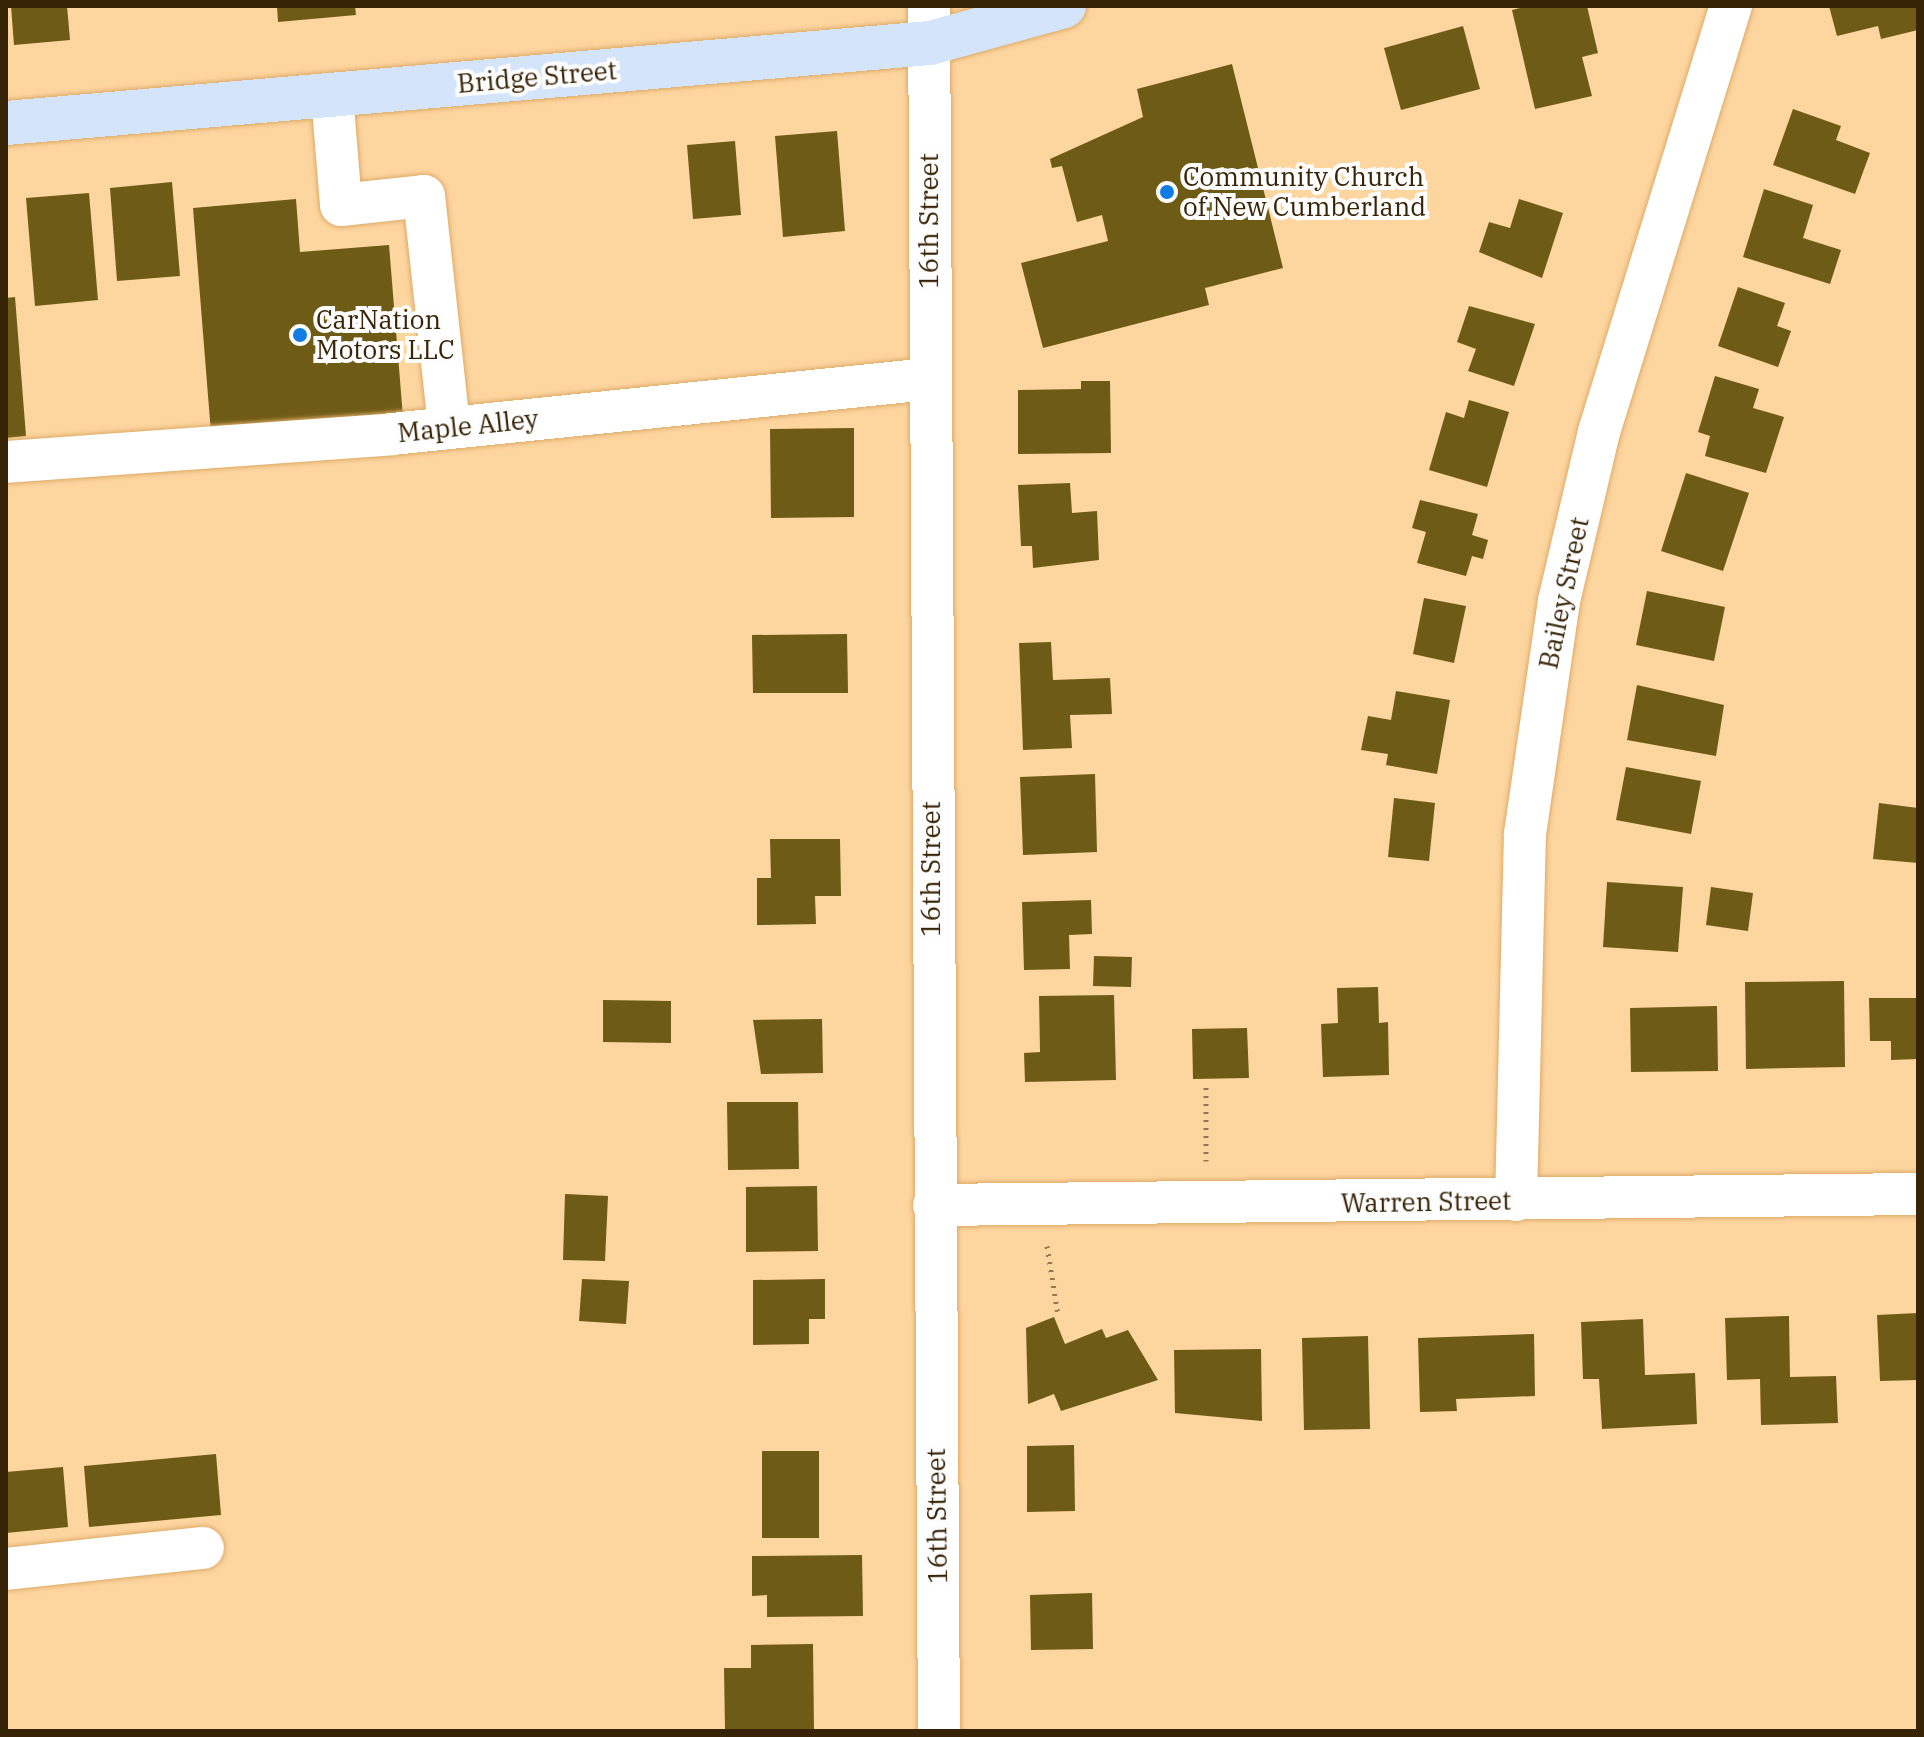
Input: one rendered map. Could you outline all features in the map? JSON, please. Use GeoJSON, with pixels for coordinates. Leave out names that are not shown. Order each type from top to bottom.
{"type":"FeatureCollection","features":[{"type":"Feature","properties":{"kind":"main road","name":"Bridge Street"},"geometry":{"type":"LineString","coordinates":[[6,123],[332,95],[1064,6]]}},
{"type":"Feature","properties":{"kind":"street","name":"Bailey Street"},"geometry":{"type":"LineString","coordinates":[[1516,1200],[1525,834],[1559,601],[1599,432],[1731,6]]}},
{"type":"Feature","properties":{"kind":"street","name":"16th Street"},"geometry":{"type":"LineString","coordinates":[[929,24],[939,1731]]}},
{"type":"Feature","properties":{"kind":"street"},"geometry":{"type":"LineString","coordinates":[[332,95],[341,205],[424,196],[449,428]]}},
{"type":"Feature","properties":{"kind":"street","name":"Maple Alley"},"geometry":{"type":"LineString","coordinates":[[6,462],[449,428],[929,379]]}},
{"type":"Feature","properties":{"kind":"street","name":"Warren Street"},"geometry":{"type":"LineString","coordinates":[[934,1205],[1205,1206],[1918,1194]]}},
{"type":"Feature","properties":{"kind":"street"},"geometry":{"type":"LineString","coordinates":[[6,1569],[203,1548]]}},
{"type":"Feature","properties":{"kind":"path"},"geometry":{"type":"LineString","coordinates":[[1205,1206],[1206,1086]]}},
{"type":"Feature","properties":{"kind":"path"},"geometry":{"type":"LineString","coordinates":[[1047,1206],[1047,1266],[1058,1315]]}},
{"type":"Feature","properties":{"kind":"building"},"geometry":{"type":"Polygon","coordinates":[[[11,6],[67,6],[70,40],[14,45],[11,6]]]}},
{"type":"Feature","properties":{"kind":"building"},"geometry":{"type":"Polygon","coordinates":[[[277,6],[355,6],[356,15],[278,22],[277,6]]]}},
{"type":"Feature","properties":{"kind":"building"},"geometry":{"type":"Polygon","coordinates":[[[1528,6],[1587,6],[1598,53],[1582,57],[1592,96],[1535,109],[1512,10],[1528,6]]]}},
{"type":"Feature","properties":{"kind":"building"},"geometry":{"type":"Polygon","coordinates":[[[1829,6],[1918,6],[1918,30],[1881,39],[1878,26],[1837,36],[1829,6]]]}},
{"type":"Feature","properties":{"kind":"building"},"geometry":{"type":"Polygon","coordinates":[[[1463,26],[1480,89],[1401,110],[1384,48],[1463,26]]]}},
{"type":"Feature","properties":{"kind":"building","name":"Community Church of New Cumberland"},"geometry":{"type":"Polygon","coordinates":[[[1232,64],[1283,268],[1205,288],[1209,305],[1043,348],[1021,263],[1108,241],[1102,215],[1077,222],[1062,166],[1052,168],[1050,159],[1143,117],[1137,89],[1232,64]]]}},
{"type":"Feature","properties":{"kind":"building"},"geometry":{"type":"Polygon","coordinates":[[[1793,109],[1841,126],[1836,140],[1870,153],[1855,194],[1773,165],[1793,109]]]}},
{"type":"Feature","properties":{"kind":"building"},"geometry":{"type":"Polygon","coordinates":[[[837,131],[845,231],[783,237],[775,136],[837,131]]]}},
{"type":"Feature","properties":{"kind":"building"},"geometry":{"type":"Polygon","coordinates":[[[735,141],[741,215],[693,219],[687,145],[735,141]]]}},
{"type":"Feature","properties":{"kind":"building"},"geometry":{"type":"Polygon","coordinates":[[[172,182],[180,276],[117,281],[110,188],[172,182]]]}},
{"type":"Feature","properties":{"kind":"building"},"geometry":{"type":"Polygon","coordinates":[[[1764,189],[1813,205],[1803,238],[1841,250],[1830,284],[1743,257],[1764,189]]]}},
{"type":"Feature","properties":{"kind":"building"},"geometry":{"type":"Polygon","coordinates":[[[89,193],[98,300],[35,306],[26,198],[89,193]]]}},
{"type":"Feature","properties":{"kind":"building","name":"CarNation Motors LLC"},"geometry":{"type":"Polygon","coordinates":[[[296,199],[300,252],[389,245],[403,417],[211,433],[193,208],[296,199]]]}},
{"type":"Feature","properties":{"kind":"building"},"geometry":{"type":"Polygon","coordinates":[[[1519,199],[1563,213],[1542,278],[1479,252],[1489,222],[1510,228],[1519,199]]]}},
{"type":"Feature","properties":{"kind":"building"},"geometry":{"type":"Polygon","coordinates":[[[1738,287],[1785,303],[1777,326],[1791,331],[1778,367],[1718,346],[1738,287]]]}},
{"type":"Feature","properties":{"kind":"building"},"geometry":{"type":"Polygon","coordinates":[[[15,297],[26,436],[6,438],[6,298],[15,297]]]}},
{"type":"Feature","properties":{"kind":"building"},"geometry":{"type":"Polygon","coordinates":[[[1469,306],[1535,324],[1514,386],[1468,371],[1476,349],[1457,342],[1469,306]]]}},
{"type":"Feature","properties":{"kind":"building"},"geometry":{"type":"Polygon","coordinates":[[[1715,376],[1759,389],[1753,408],[1784,417],[1766,473],[1705,456],[1710,436],[1698,432],[1715,376]]]}},
{"type":"Feature","properties":{"kind":"building"},"geometry":{"type":"Polygon","coordinates":[[[1081,381],[1110,381],[1111,453],[1018,454],[1018,390],[1081,389],[1081,381]]]}},
{"type":"Feature","properties":{"kind":"building"},"geometry":{"type":"Polygon","coordinates":[[[1469,400],[1509,412],[1487,487],[1429,470],[1446,412],[1464,418],[1469,400]]]}},
{"type":"Feature","properties":{"kind":"building"},"geometry":{"type":"Polygon","coordinates":[[[854,428],[854,517],[771,518],[770,429],[854,428]]]}},
{"type":"Feature","properties":{"kind":"building"},"geometry":{"type":"Polygon","coordinates":[[[1686,473],[1749,493],[1723,571],[1661,551],[1686,473]]]}},
{"type":"Feature","properties":{"kind":"building"},"geometry":{"type":"Polygon","coordinates":[[[1070,483],[1072,513],[1097,511],[1099,560],[1033,568],[1032,546],[1021,546],[1018,485],[1070,483]]]}},
{"type":"Feature","properties":{"kind":"building"},"geometry":{"type":"Polygon","coordinates":[[[1420,500],[1478,514],[1472,535],[1488,540],[1483,559],[1472,556],[1466,576],[1417,563],[1426,532],[1412,528],[1420,500]]]}},
{"type":"Feature","properties":{"kind":"building"},"geometry":{"type":"Polygon","coordinates":[[[1647,591],[1725,607],[1714,661],[1636,645],[1647,591]]]}},
{"type":"Feature","properties":{"kind":"building"},"geometry":{"type":"Polygon","coordinates":[[[1424,598],[1466,606],[1454,663],[1413,654],[1424,598]]]}},
{"type":"Feature","properties":{"kind":"building"},"geometry":{"type":"Polygon","coordinates":[[[847,634],[848,693],[753,693],[752,635],[847,634]]]}},
{"type":"Feature","properties":{"kind":"building"},"geometry":{"type":"Polygon","coordinates":[[[1051,642],[1053,680],[1110,678],[1112,714],[1070,715],[1072,748],[1023,750],[1019,643],[1051,642]]]}},
{"type":"Feature","properties":{"kind":"building"},"geometry":{"type":"Polygon","coordinates":[[[1637,685],[1724,705],[1716,756],[1627,740],[1637,685]]]}},
{"type":"Feature","properties":{"kind":"building"},"geometry":{"type":"Polygon","coordinates":[[[1396,691],[1450,700],[1437,774],[1386,765],[1388,754],[1361,750],[1368,716],[1391,720],[1396,691]]]}},
{"type":"Feature","properties":{"kind":"building"},"geometry":{"type":"Polygon","coordinates":[[[1626,767],[1701,781],[1691,834],[1616,820],[1626,767]]]}},
{"type":"Feature","properties":{"kind":"building"},"geometry":{"type":"Polygon","coordinates":[[[1095,774],[1097,852],[1023,855],[1020,777],[1095,774]]]}},
{"type":"Feature","properties":{"kind":"building"},"geometry":{"type":"Polygon","coordinates":[[[1394,798],[1435,803],[1429,861],[1388,857],[1394,798]]]}},
{"type":"Feature","properties":{"kind":"building"},"geometry":{"type":"Polygon","coordinates":[[[1879,803],[1918,808],[1918,863],[1873,859],[1879,803]]]}},
{"type":"Feature","properties":{"kind":"building"},"geometry":{"type":"Polygon","coordinates":[[[770,839],[840,839],[841,896],[815,896],[816,924],[757,925],[757,878],[771,878],[770,839]]]}},
{"type":"Feature","properties":{"kind":"building"},"geometry":{"type":"Polygon","coordinates":[[[1607,882],[1683,887],[1678,952],[1603,947],[1607,882]]]}},
{"type":"Feature","properties":{"kind":"building"},"geometry":{"type":"Polygon","coordinates":[[[1711,887],[1753,893],[1748,931],[1706,925],[1711,887]]]}},
{"type":"Feature","properties":{"kind":"building"},"geometry":{"type":"Polygon","coordinates":[[[1091,900],[1092,934],[1069,935],[1070,969],[1024,970],[1022,902],[1091,900]]]}},
{"type":"Feature","properties":{"kind":"building"},"geometry":{"type":"Polygon","coordinates":[[[1094,956],[1132,957],[1131,987],[1093,986],[1094,956]]]}},
{"type":"Feature","properties":{"kind":"building"},"geometry":{"type":"Polygon","coordinates":[[[1844,981],[1845,1067],[1746,1069],[1745,982],[1844,981]]]}},
{"type":"Feature","properties":{"kind":"building"},"geometry":{"type":"Polygon","coordinates":[[[1378,987],[1379,1023],[1388,1022],[1389,1075],[1323,1077],[1321,1024],[1338,1023],[1337,988],[1378,987]]]}},
{"type":"Feature","properties":{"kind":"building"},"geometry":{"type":"Polygon","coordinates":[[[1114,995],[1116,1080],[1025,1082],[1024,1053],[1040,1052],[1039,996],[1114,995]]]}},
{"type":"Feature","properties":{"kind":"building"},"geometry":{"type":"Polygon","coordinates":[[[1869,998],[1918,998],[1918,1059],[1891,1060],[1891,1041],[1870,1041],[1869,998]]]}},
{"type":"Feature","properties":{"kind":"building"},"geometry":{"type":"Polygon","coordinates":[[[603,1000],[671,1001],[671,1043],[603,1042],[603,1000]]]}},
{"type":"Feature","properties":{"kind":"building"},"geometry":{"type":"Polygon","coordinates":[[[1717,1006],[1718,1071],[1631,1072],[1630,1008],[1717,1006]]]}},
{"type":"Feature","properties":{"kind":"building"},"geometry":{"type":"Polygon","coordinates":[[[822,1019],[823,1073],[761,1074],[753,1020],[822,1019]]]}},
{"type":"Feature","properties":{"kind":"building"},"geometry":{"type":"Polygon","coordinates":[[[1247,1028],[1249,1078],[1193,1079],[1192,1029],[1247,1028]]]}},
{"type":"Feature","properties":{"kind":"building"},"geometry":{"type":"Polygon","coordinates":[[[727,1102],[798,1102],[799,1169],[728,1170],[727,1102]]]}},
{"type":"Feature","properties":{"kind":"building"},"geometry":{"type":"Polygon","coordinates":[[[817,1186],[818,1251],[746,1252],[746,1187],[817,1186]]]}},
{"type":"Feature","properties":{"kind":"building"},"geometry":{"type":"Polygon","coordinates":[[[565,1194],[608,1196],[605,1261],[563,1260],[565,1194]]]}},
{"type":"Feature","properties":{"kind":"building"},"geometry":{"type":"Polygon","coordinates":[[[582,1279],[629,1281],[626,1324],[579,1321],[582,1279]]]}},
{"type":"Feature","properties":{"kind":"building"},"geometry":{"type":"Polygon","coordinates":[[[825,1279],[825,1319],[809,1319],[809,1344],[753,1345],[753,1280],[825,1279]]]}},
{"type":"Feature","properties":{"kind":"building"},"geometry":{"type":"Polygon","coordinates":[[[1918,1313],[1918,1380],[1880,1381],[1877,1315],[1918,1313]]]}},
{"type":"Feature","properties":{"kind":"building"},"geometry":{"type":"Polygon","coordinates":[[[1789,1316],[1790,1377],[1836,1376],[1838,1423],[1761,1425],[1760,1379],[1727,1380],[1725,1318],[1789,1316]]]}},
{"type":"Feature","properties":{"kind":"building"},"geometry":{"type":"Polygon","coordinates":[[[1054,1317],[1065,1344],[1102,1329],[1106,1338],[1128,1330],[1158,1380],[1061,1411],[1054,1394],[1028,1404],[1026,1328],[1054,1317]]]}},
{"type":"Feature","properties":{"kind":"building"},"geometry":{"type":"Polygon","coordinates":[[[1643,1319],[1645,1375],[1695,1373],[1697,1424],[1602,1429],[1599,1379],[1583,1379],[1581,1322],[1643,1319]]]}},
{"type":"Feature","properties":{"kind":"building"},"geometry":{"type":"Polygon","coordinates":[[[1534,1334],[1535,1396],[1456,1399],[1457,1411],[1420,1412],[1418,1338],[1534,1334]]]}},
{"type":"Feature","properties":{"kind":"building"},"geometry":{"type":"Polygon","coordinates":[[[1368,1336],[1370,1429],[1304,1430],[1302,1338],[1368,1336]]]}},
{"type":"Feature","properties":{"kind":"building"},"geometry":{"type":"Polygon","coordinates":[[[1261,1349],[1262,1421],[1175,1413],[1174,1350],[1261,1349]]]}},
{"type":"Feature","properties":{"kind":"building"},"geometry":{"type":"Polygon","coordinates":[[[1074,1445],[1075,1511],[1027,1512],[1027,1446],[1074,1445]]]}},
{"type":"Feature","properties":{"kind":"building"},"geometry":{"type":"Polygon","coordinates":[[[762,1451],[819,1451],[819,1538],[762,1538],[762,1451]]]}},
{"type":"Feature","properties":{"kind":"building"},"geometry":{"type":"Polygon","coordinates":[[[216,1454],[221,1515],[89,1527],[84,1466],[216,1454]]]}},
{"type":"Feature","properties":{"kind":"building"},"geometry":{"type":"Polygon","coordinates":[[[63,1467],[68,1527],[6,1533],[6,1472],[63,1467]]]}},
{"type":"Feature","properties":{"kind":"building"},"geometry":{"type":"Polygon","coordinates":[[[862,1555],[863,1616],[767,1617],[767,1595],[752,1596],[752,1556],[862,1555]]]}},
{"type":"Feature","properties":{"kind":"building"},"geometry":{"type":"Polygon","coordinates":[[[1092,1593],[1093,1649],[1031,1650],[1030,1595],[1092,1593]]]}},
{"type":"Feature","properties":{"kind":"building"},"geometry":{"type":"Polygon","coordinates":[[[813,1644],[814,1729],[725,1730],[724,1668],[751,1668],[751,1645],[813,1644]]]}},
{"type":"Feature","properties":{"kind":"place","name":"Community Church of New Cumberland"},"geometry":{"type":"Point","coordinates":[1167,192]}},
{"type":"Feature","properties":{"kind":"place","name":"CarNation Motors LLC"},"geometry":{"type":"Point","coordinates":[300,335]}}]}
